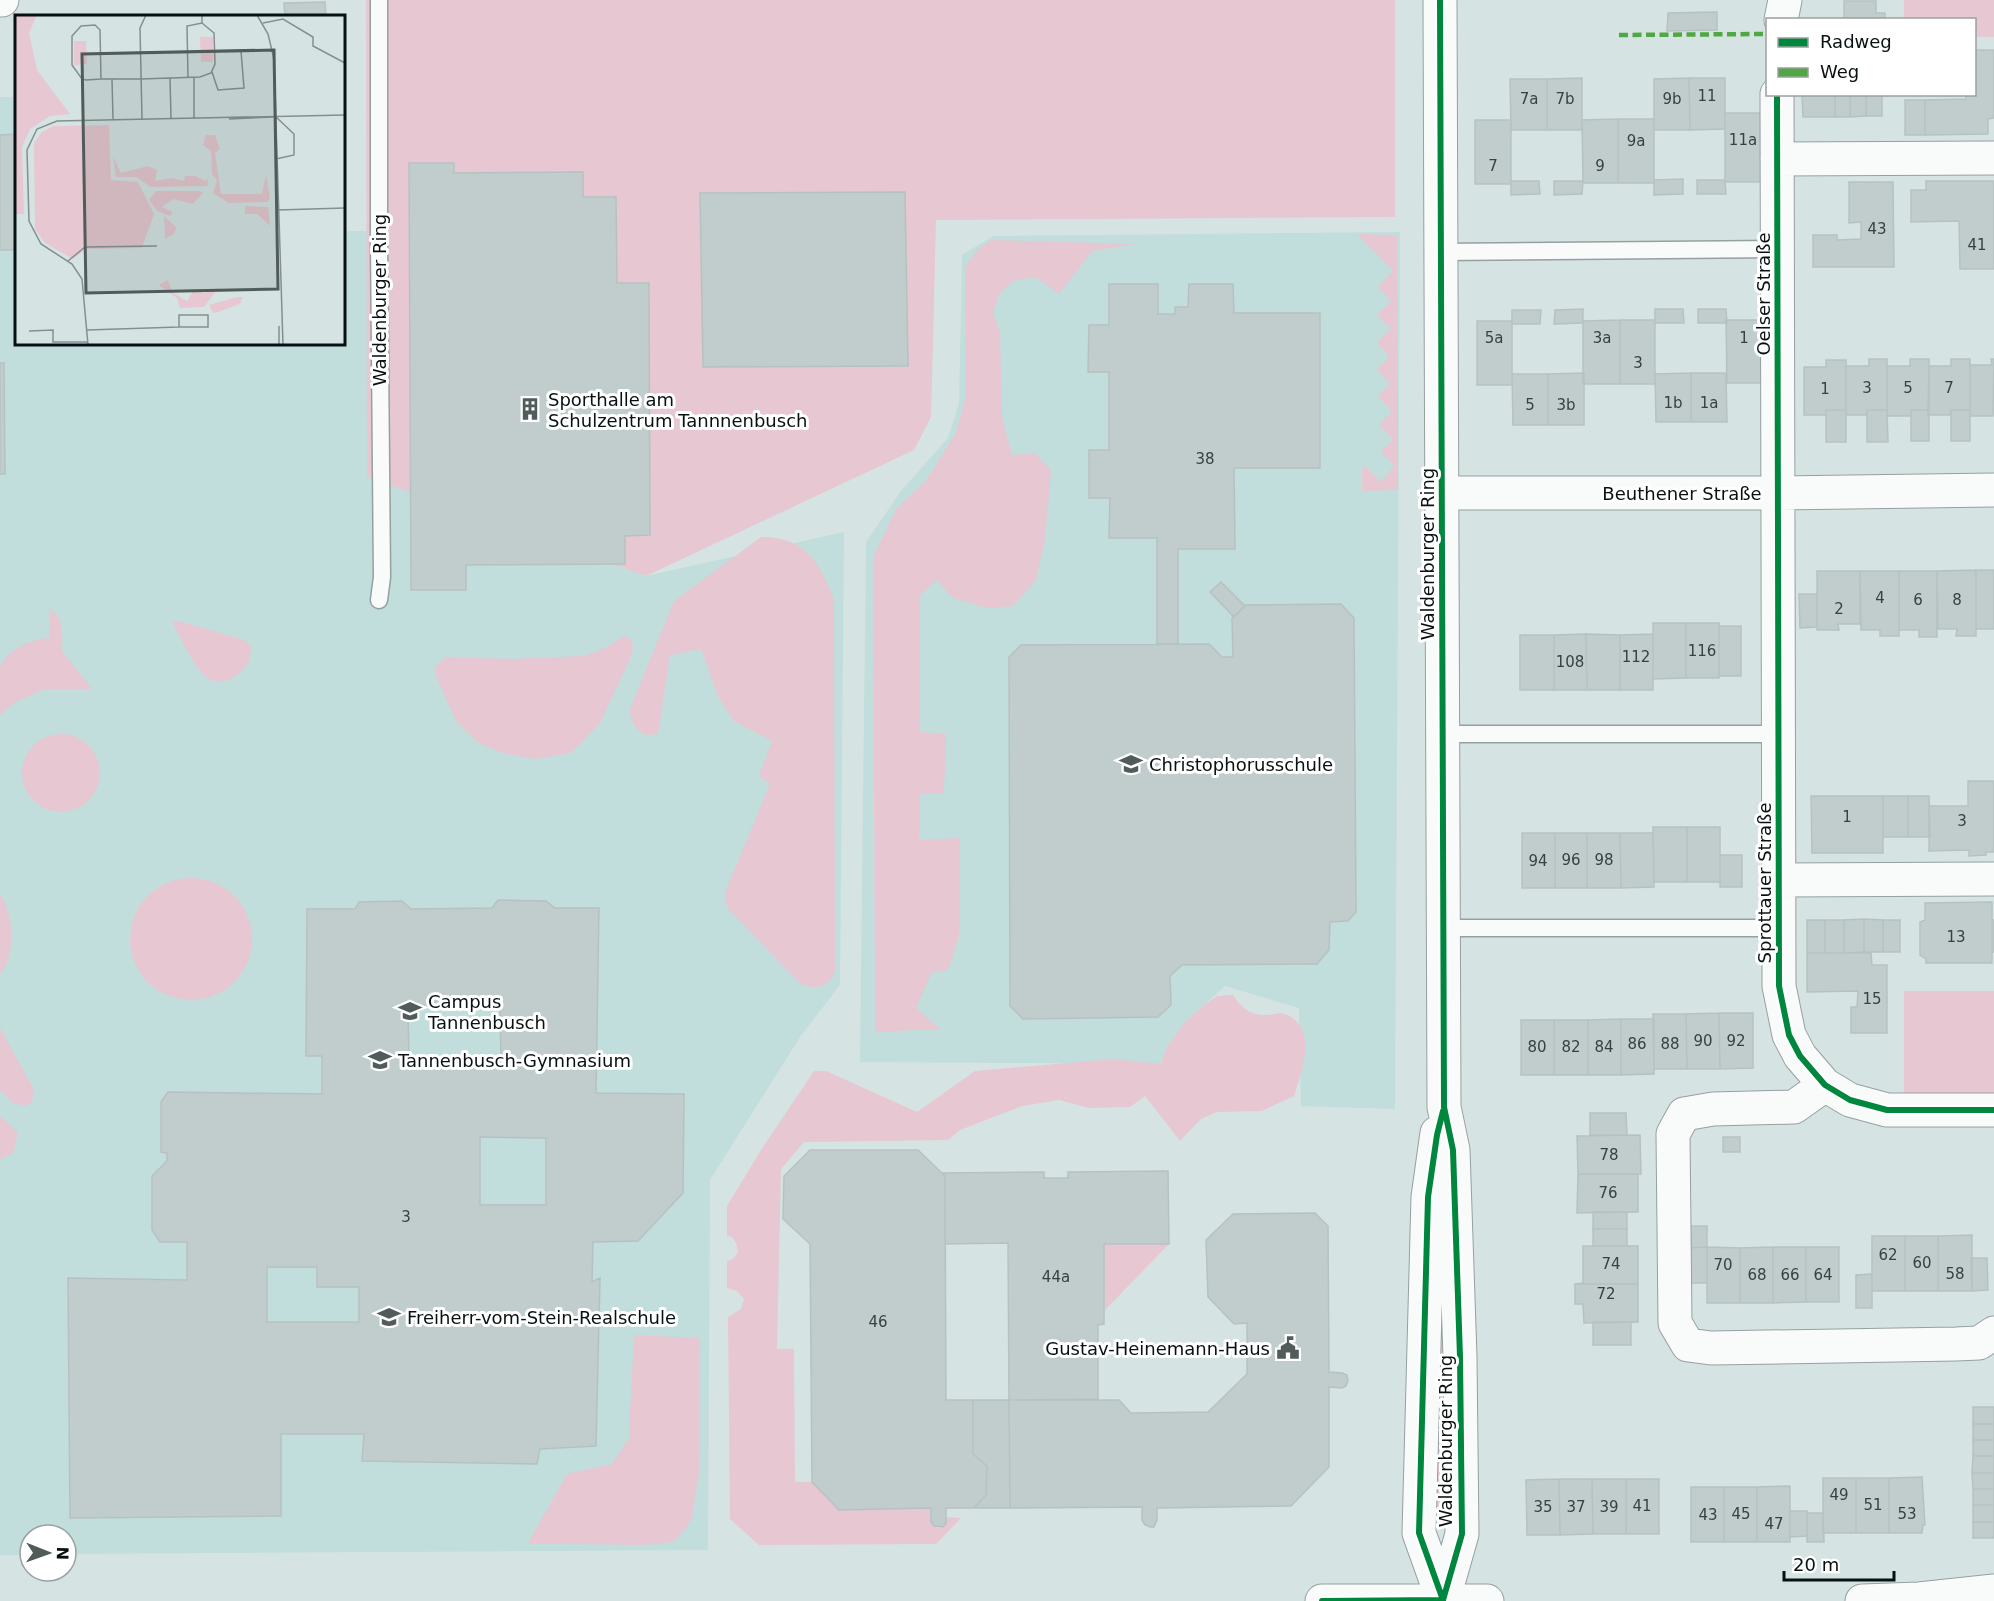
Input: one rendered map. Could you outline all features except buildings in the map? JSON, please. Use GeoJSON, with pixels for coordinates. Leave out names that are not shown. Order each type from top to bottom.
{"type":"FeatureCollection","features":[{"type":"Feature","properties":{"kind":"street","name":"Waldenburger Ring"},"geometry":{"type":"LineString","coordinates":[[1440,0],[1444,1107],[1453,1150],[1460,1357],[1462,1534],[1443,1601]]}},
{"type":"Feature","properties":{"kind":"street"},"geometry":{"type":"LineString","coordinates":[[1781,18],[1785,0]]}},
{"type":"Feature","properties":{"kind":"street","name":"Oelser Straße"},"geometry":{"type":"LineString","coordinates":[[1777,96],[1779,494]]}},
{"type":"Feature","properties":{"kind":"street"},"geometry":{"type":"LineString","coordinates":[[1777,159],[1994,159]]}},
{"type":"Feature","properties":{"kind":"street","name":"Beuthener Straße"},"geometry":{"type":"LineString","coordinates":[[1442,494],[1779,494],[1994,490]]}},
{"type":"Feature","properties":{"kind":"street","name":"Sprottauer Straße"},"geometry":{"type":"LineString","coordinates":[[1779,494],[1779,986],[1789,1035],[1800,1056],[1826,1085],[1850,1100],[1887,1110],[1994,1110]]}},
{"type":"Feature","properties":{"kind":"street","name":"Sprottauer Straße"},"geometry":{"type":"LineString","coordinates":[[1779,880],[1994,879]]}},
{"type":"Feature","properties":{"kind":"street"},"geometry":{"type":"LineString","coordinates":[[1826,1085],[1794,1107],[1713,1109],[1684,1114],[1673,1134],[1675,1323],[1688,1345],[1711,1348],[1956,1344],[1979,1343],[1994,1333]]}},
{"type":"Feature","properties":{"kind":"street"},"geometry":{"type":"LineString","coordinates":[[1863,1601],[1919,1599],[1994,1591]]}},
{"type":"Feature","properties":{"kind":"street"},"geometry":{"type":"LineString","coordinates":[[1322,1601],[1487,1601]]}},
{"type":"Feature","properties":{"kind":"lane","name":"Waldenburger Ring"},"geometry":{"type":"LineString","coordinates":[[379,600],[381,577],[380,0]]}},
{"type":"Feature","properties":{"kind":"lane","name":"Oelser Straße"},"geometry":{"type":"LineString","coordinates":[[1441,252],[1778,249]]}},
{"type":"Feature","properties":{"kind":"lane"},"geometry":{"type":"LineString","coordinates":[[1442,734],[1779,734]]}},
{"type":"Feature","properties":{"kind":"lane","name":"Sprottauer Straße"},"geometry":{"type":"LineString","coordinates":[[1443,928],[1780,928]]}},
{"type":"Feature","properties":{"kind":"shaded area"},"geometry":{"type":"Polygon","coordinates":[[[366,0],[1395,0],[1395,217],[936,220],[931,417],[914,450],[646,576],[367,477],[366,0]]]}},
{"type":"Feature","properties":{"kind":"shaded area"},"geometry":{"type":"Polygon","coordinates":[[[1904,0],[1994,0],[1994,37],[1976,37],[1976,18],[1904,18],[1904,0]]]}},
{"type":"Feature","properties":{"kind":"shaded area","name":"Campus Tannenbusch"},"geometry":{"type":"Polygon","coordinates":[[[0,97],[15,97],[15,345],[345,345],[345,231],[368,231],[368,477],[646,576],[844,532],[840,985],[800,1037],[710,1180],[708,1550],[78,1554],[78,1523],[18,1523],[18,1555],[0,1555],[0,97]]]}},
{"type":"Feature","properties":{"kind":"shaded area","name":"Christophorusschule"},"geometry":{"type":"Polygon","coordinates":[[[1400,232],[1395,1109],[1301,1106],[1299,1008],[1225,986],[1184,1023],[1167,1047],[1162,1064],[860,1062],[866,542],[901,491],[948,438],[959,404],[962,255],[993,236],[1400,232]]]}},
{"type":"Feature","properties":{"kind":"shaded area"},"geometry":{"type":"Polygon","coordinates":[[[1359,234],[1397,235],[1398,490],[1362,491],[1362,468],[1367,468],[1381,482],[1394,466],[1381,452],[1393,439],[1379,425],[1392,411],[1378,396],[1390,384],[1377,370],[1389,357],[1377,342],[1391,329],[1377,315],[1391,301],[1378,287],[1393,271],[1359,234]]]}},
{"type":"Feature","properties":{"kind":"shaded area"},"geometry":{"type":"Polygon","coordinates":[[[991,240],[1135,244],[1092,251],[1059,294],[1036,277],[1015,280],[1000,293],[993,313],[1000,332],[1002,418],[1012,455],[1035,453],[1051,471],[1045,539],[1036,580],[1013,606],[987,608],[953,598],[937,580],[920,595],[920,732],[946,734],[944,793],[920,794],[919,840],[960,838],[959,936],[948,970],[932,972],[916,1008],[940,1029],[875,1032],[873,557],[897,508],[925,482],[956,433],[966,395],[965,268],[977,250],[991,240]]]}},
{"type":"Feature","properties":{"kind":"shaded area"},"geometry":{"type":"Polygon","coordinates":[[[761,537],[789,541],[809,554],[823,574],[834,599],[835,969],[831,980],[817,987],[801,984],[729,910],[726,904],[726,890],[770,784],[759,776],[772,741],[734,721],[718,696],[701,649],[670,655],[658,734],[645,735],[638,730],[630,714],[630,709],[674,601],[761,537]]]}},
{"type":"Feature","properties":{"kind":"shaded area"},"geometry":{"type":"Polygon","coordinates":[[[50,609],[60,622],[62,651],[92,689],[44,689],[14,703],[0,715],[0,668],[3,661],[21,646],[49,637],[50,609]]]}},
{"type":"Feature","properties":{"kind":"shaded area"},"geometry":{"type":"Polygon","coordinates":[[[172,621],[244,640],[251,646],[246,666],[228,680],[218,682],[206,677],[194,663],[172,621]]]}},
{"type":"Feature","properties":{"kind":"shaded area"},"geometry":{"type":"Polygon","coordinates":[[[624,636],[631,639],[633,647],[631,657],[600,723],[571,753],[535,759],[506,754],[480,744],[456,721],[437,679],[435,667],[446,657],[513,659],[585,656],[605,648],[624,636]]]}},
{"type":"Feature","properties":{"kind":"shaded area"},"geometry":{"type":"Polygon","coordinates":[[[61,734],[76,737],[93,751],[100,773],[97,788],[83,805],[61,812],[46,809],[29,795],[22,773],[25,758],[39,741],[61,734]]]}},
{"type":"Feature","properties":{"kind":"shaded area"},"geometry":{"type":"Polygon","coordinates":[[[191,878],[215,882],[234,896],[248,915],[252,939],[248,963],[234,982],[215,996],[191,1000],[167,996],[148,982],[134,963],[130,939],[134,915],[148,896],[167,882],[191,878]]]}},
{"type":"Feature","properties":{"kind":"shaded area"},"geometry":{"type":"Polygon","coordinates":[[[0,895],[8,912],[11,946],[9,957],[0,974],[0,895]]]}},
{"type":"Feature","properties":{"kind":"shaded area"},"geometry":{"type":"Polygon","coordinates":[[[1904,991],[1994,991],[1994,1094],[1904,1095],[1904,991]]]}},
{"type":"Feature","properties":{"kind":"shaded area"},"geometry":{"type":"Polygon","coordinates":[[[1233,995],[1243,1007],[1251,1012],[1260,1015],[1284,1014],[1295,1020],[1301,1028],[1305,1038],[1304,1062],[1294,1096],[1262,1111],[1217,1112],[1201,1119],[1180,1141],[1145,1096],[1130,1107],[1089,1108],[1059,1100],[1022,1106],[960,1130],[948,1140],[804,1142],[781,1169],[777,1349],[794,1349],[795,1482],[812,1482],[840,1510],[931,1508],[931,1522],[937,1528],[943,1527],[946,1517],[961,1518],[936,1544],[759,1545],[730,1519],[728,1317],[741,1309],[744,1299],[737,1291],[727,1288],[727,1261],[733,1259],[738,1252],[732,1237],[727,1236],[727,1206],[814,1071],[826,1071],[917,1112],[975,1071],[1113,1059],[1161,1064],[1167,1047],[1184,1023],[1217,996],[1233,995]]]}},
{"type":"Feature","properties":{"kind":"shaded area"},"geometry":{"type":"Polygon","coordinates":[[[0,1028],[34,1090],[32,1102],[25,1106],[13,1103],[0,1090],[0,1028]]]}},
{"type":"Feature","properties":{"kind":"shaded area"},"geometry":{"type":"Polygon","coordinates":[[[0,1116],[18,1133],[13,1153],[0,1159],[0,1116]]]}},
{"type":"Feature","properties":{"kind":"shaded area"},"geometry":{"type":"Polygon","coordinates":[[[1440,1188],[1447,1511],[1434,1511],[1440,1188]]]}},
{"type":"Feature","properties":{"kind":"shaded area"},"geometry":{"type":"Polygon","coordinates":[[[1104,1244],[1169,1244],[1105,1310],[1104,1244]]]}},
{"type":"Feature","properties":{"kind":"shaded area"},"geometry":{"type":"Polygon","coordinates":[[[634,1335],[700,1338],[699,1471],[692,1517],[686,1529],[673,1542],[642,1545],[528,1543],[567,1474],[612,1464],[629,1438],[634,1335]]]}},
{"type":"Feature","properties":{"kind":"marked path"},"geometry":{"type":"LineString","coordinates":[[1619,35],[1766,34]]}},
{"type":"Feature","properties":{"kind":"cycle path"},"geometry":{"type":"LineString","coordinates":[[1440,0],[1444,1107],[1453,1150],[1460,1357],[1462,1534],[1443,1600]]}},
{"type":"Feature","properties":{"kind":"cycle path"},"geometry":{"type":"LineString","coordinates":[[1777,96],[1779,986],[1789,1035],[1800,1056],[1825,1085],[1850,1100],[1887,1110],[1994,1110]]}},
{"type":"Feature","properties":{"kind":"cycle path"},"geometry":{"type":"LineString","coordinates":[[1443,1111],[1428,1197],[1419,1533],[1443,1600]]}},
{"type":"Feature","properties":{"kind":"cycle path"},"geometry":{"type":"LineString","coordinates":[[1322,1601],[1443,1600]]}},
{"type":"Feature","properties":{"kind":"place","name":"Sporthalle am Schulzentrum Tannnenbusch"},"geometry":{"type":"Point","coordinates":[530,409]}},
{"type":"Feature","properties":{"kind":"place","name":"Christophorusschule"},"geometry":{"type":"Point","coordinates":[1131,764]}},
{"type":"Feature","properties":{"kind":"place","name":"Campus Tannenbusch"},"geometry":{"type":"Point","coordinates":[410,1011]}},
{"type":"Feature","properties":{"kind":"place","name":"Tannenbusch-Gymnasium"},"geometry":{"type":"Point","coordinates":[380,1060]}},
{"type":"Feature","properties":{"kind":"place","name":"Freiherr-vom-Stein-Realschule"},"geometry":{"type":"Point","coordinates":[389,1317]}},
{"type":"Feature","properties":{"kind":"place","name":"Gustav-Heinemann-Haus"},"geometry":{"type":"Point","coordinates":[1288,1348]}}]}
